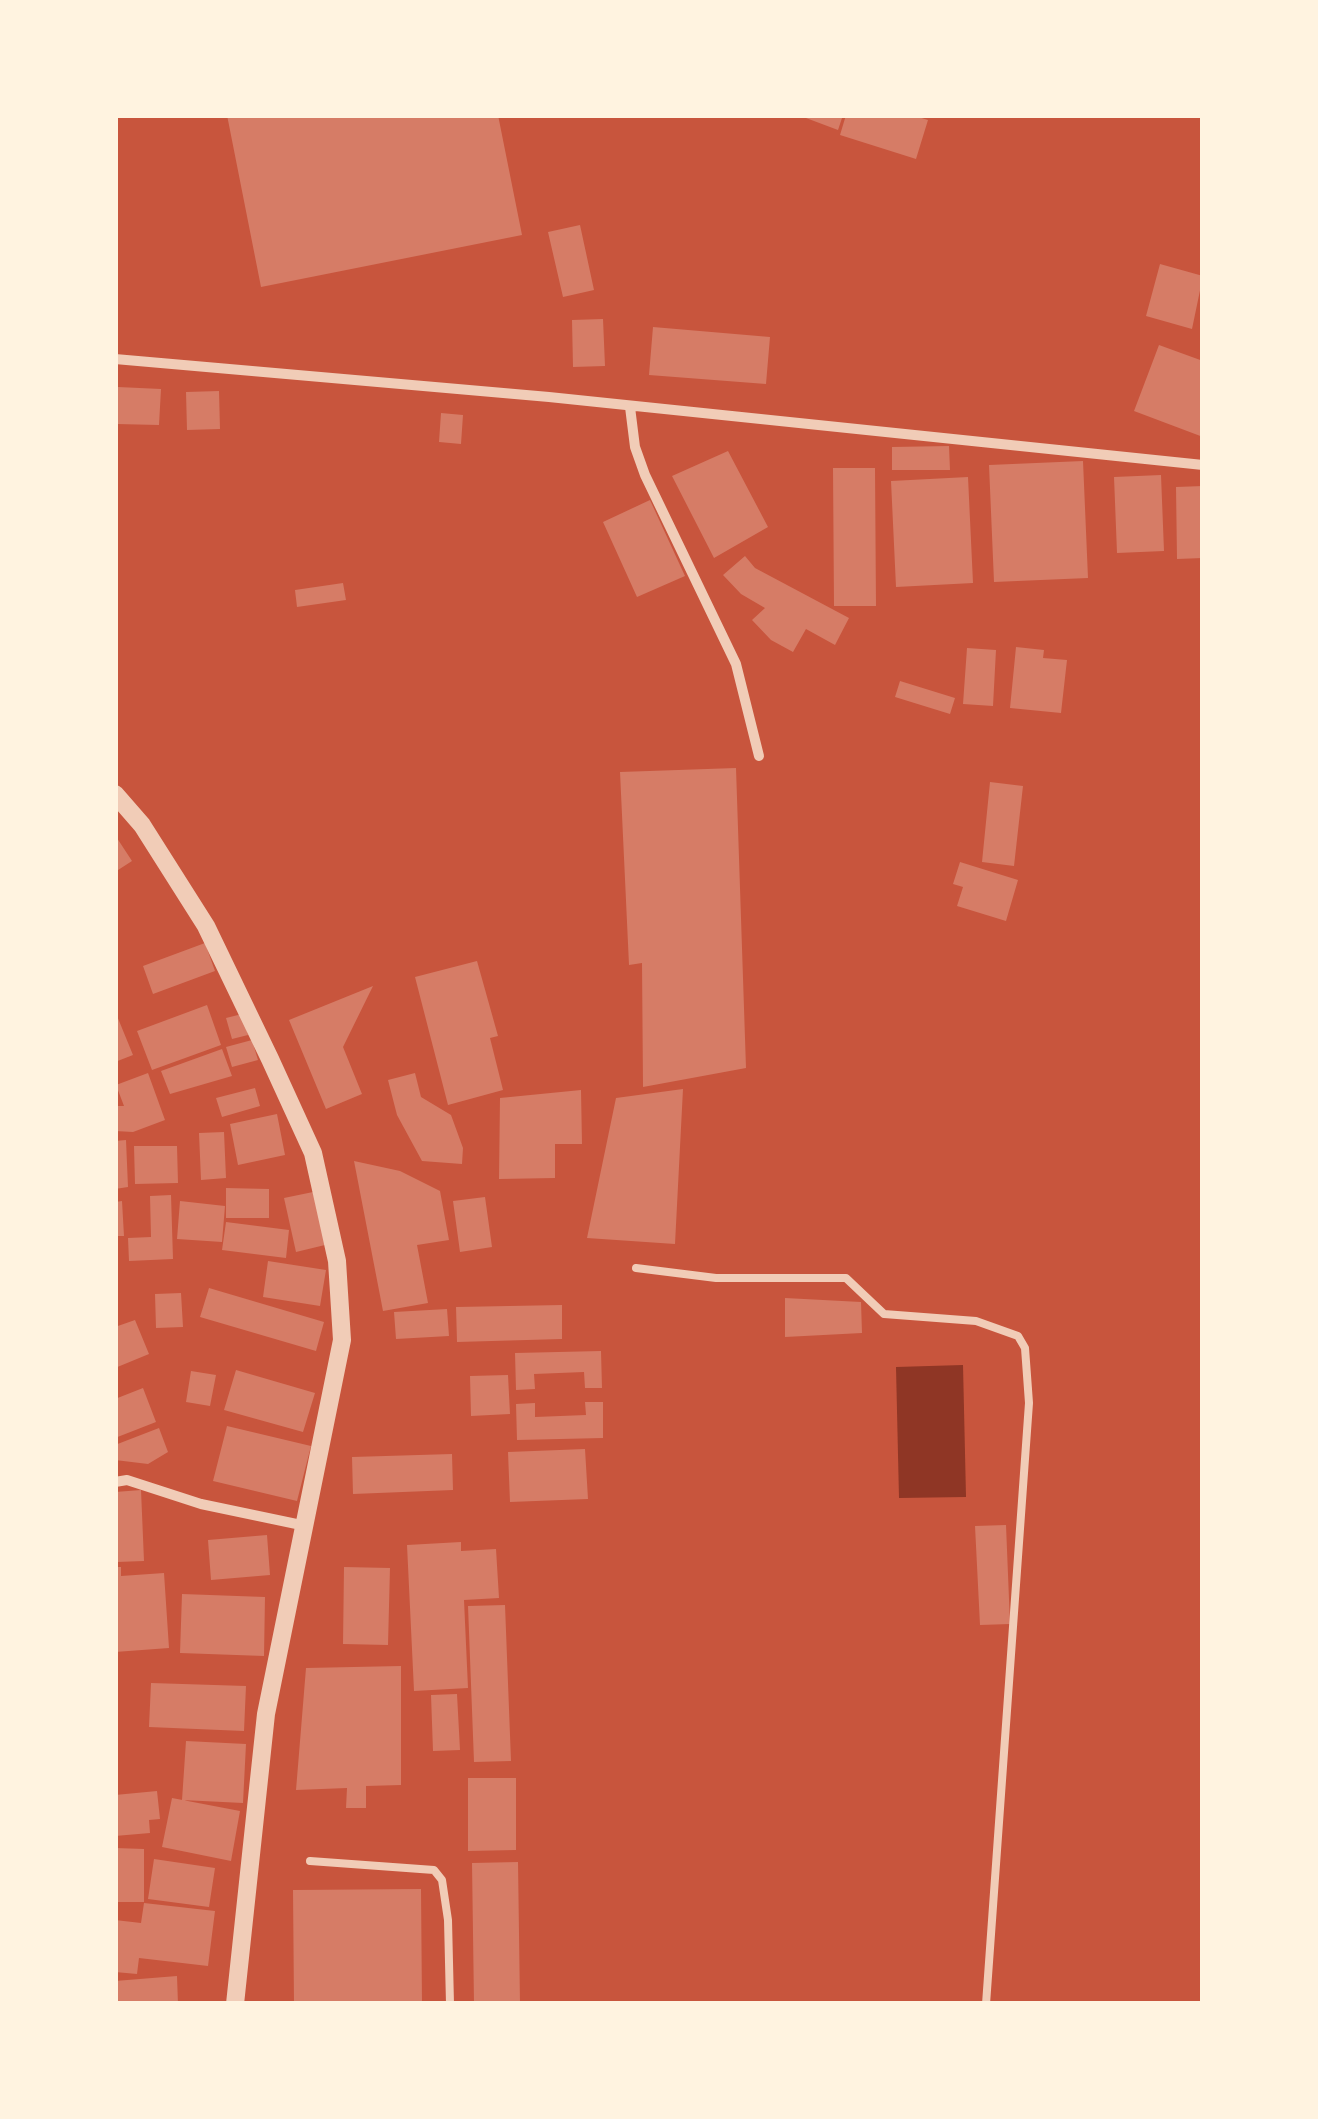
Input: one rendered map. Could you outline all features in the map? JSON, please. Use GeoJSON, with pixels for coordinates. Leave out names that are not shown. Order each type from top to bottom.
{"type":"FeatureCollection","features":[{"type":"Feature","properties":{"kind":"street"},"geometry":{"type":"LineString","coordinates":[[115,359],[1203,466]]}},
{"type":"Feature","properties":{"kind":"street"},"geometry":{"type":"LineString","coordinates":[[630,407],[635,447],[645,475],[736,664],[758,756]]}},
{"type":"Feature","properties":{"kind":"street"},"geometry":{"type":"LineString","coordinates":[[115,794],[142,825],[206,926],[313,1153],[337,1262],[342,1340],[266,1714],[236,2004]]}},
{"type":"Feature","properties":{"kind":"street"},"geometry":{"type":"LineString","coordinates":[[115,1482],[128,1480],[201,1504],[306,1526]]}},
{"type":"Feature","properties":{"kind":"lane"},"geometry":{"type":"LineString","coordinates":[[636,1268],[716,1278],[846,1278],[884,1314],[976,1322],[1018,1336],[1025,1348],[1029,1403],[986,2004]]}},
{"type":"Feature","properties":{"kind":"lane"},"geometry":{"type":"LineString","coordinates":[[310,1861],[434,1870],[442,1880],[448,1920],[450,2004]]}},
{"type":"Feature","properties":{"kind":"shaded area"},"geometry":{"type":"Polygon","coordinates":[[[963,1365],[966,1497],[899,1498],[896,1367],[963,1365]]]}},
{"type":"Feature","properties":{"kind":"building"},"geometry":{"type":"Polygon","coordinates":[[[227,115],[498,115],[522,235],[261,287],[227,115]]]}},
{"type":"Feature","properties":{"kind":"building"},"geometry":{"type":"Polygon","coordinates":[[[798,115],[843,115],[838,130],[798,115]]]}},
{"type":"Feature","properties":{"kind":"building"},"geometry":{"type":"Polygon","coordinates":[[[846,115],[912,115],[928,120],[916,159],[840,135],[846,115]]]}},
{"type":"Feature","properties":{"kind":"building"},"geometry":{"type":"Polygon","coordinates":[[[580,225],[594,290],[563,297],[548,232],[580,225]]]}},
{"type":"Feature","properties":{"kind":"building"},"geometry":{"type":"Polygon","coordinates":[[[1160,264],[1203,276],[1192,329],[1146,316],[1160,264]]]}},
{"type":"Feature","properties":{"kind":"building"},"geometry":{"type":"Polygon","coordinates":[[[603,319],[605,366],[573,367],[572,320],[603,319]]]}},
{"type":"Feature","properties":{"kind":"building"},"geometry":{"type":"Polygon","coordinates":[[[653,327],[770,337],[766,384],[649,375],[653,327]]]}},
{"type":"Feature","properties":{"kind":"building"},"geometry":{"type":"Polygon","coordinates":[[[1159,345],[1203,361],[1203,437],[1134,411],[1159,345]]]}},
{"type":"Feature","properties":{"kind":"building"},"geometry":{"type":"Polygon","coordinates":[[[118,387],[161,389],[159,425],[116,424],[118,387]]]}},
{"type":"Feature","properties":{"kind":"building"},"geometry":{"type":"Polygon","coordinates":[[[219,391],[220,429],[187,430],[186,392],[219,391]]]}},
{"type":"Feature","properties":{"kind":"building"},"geometry":{"type":"Polygon","coordinates":[[[441,413],[463,415],[461,444],[439,442],[441,413]]]}},
{"type":"Feature","properties":{"kind":"building"},"geometry":{"type":"Polygon","coordinates":[[[949,446],[950,470],[892,470],[892,447],[949,446]]]}},
{"type":"Feature","properties":{"kind":"building"},"geometry":{"type":"Polygon","coordinates":[[[728,451],[768,527],[714,558],[672,476],[728,451]]]}},
{"type":"Feature","properties":{"kind":"building"},"geometry":{"type":"Polygon","coordinates":[[[1083,461],[1088,578],[994,582],[989,465],[1083,461]]]}},
{"type":"Feature","properties":{"kind":"building"},"geometry":{"type":"Polygon","coordinates":[[[833,468],[875,468],[876,606],[834,606],[833,468]]]}},
{"type":"Feature","properties":{"kind":"building"},"geometry":{"type":"Polygon","coordinates":[[[1161,475],[1164,551],[1117,553],[1114,477],[1161,475]]]}},
{"type":"Feature","properties":{"kind":"building"},"geometry":{"type":"Polygon","coordinates":[[[968,477],[973,583],[896,587],[891,481],[968,477]]]}},
{"type":"Feature","properties":{"kind":"building"},"geometry":{"type":"Polygon","coordinates":[[[1203,486],[1203,558],[1177,559],[1176,487],[1203,486]]]}},
{"type":"Feature","properties":{"kind":"building"},"geometry":{"type":"Polygon","coordinates":[[[650,500],[685,576],[637,597],[603,522],[650,500]]]}},
{"type":"Feature","properties":{"kind":"building"},"geometry":{"type":"Polygon","coordinates":[[[745,556],[755,568],[849,618],[835,645],[806,629],[793,652],[771,640],[752,620],[765,608],[741,594],[723,575],[745,556]]]}},
{"type":"Feature","properties":{"kind":"building"},"geometry":{"type":"Polygon","coordinates":[[[343,583],[346,600],[297,607],[295,590],[343,583]]]}},
{"type":"Feature","properties":{"kind":"building"},"geometry":{"type":"Polygon","coordinates":[[[1016,647],[1044,650],[1043,658],[1067,660],[1061,713],[1010,708],[1016,647]]]}},
{"type":"Feature","properties":{"kind":"building"},"geometry":{"type":"Polygon","coordinates":[[[967,648],[996,650],[993,706],[963,704],[967,648]]]}},
{"type":"Feature","properties":{"kind":"building"},"geometry":{"type":"Polygon","coordinates":[[[900,681],[955,698],[950,714],[895,697],[900,681]]]}},
{"type":"Feature","properties":{"kind":"building"},"geometry":{"type":"Polygon","coordinates":[[[736,768],[746,1068],[643,1087],[642,963],[629,965],[620,772],[736,768]]]}},
{"type":"Feature","properties":{"kind":"building"},"geometry":{"type":"Polygon","coordinates":[[[990,782],[1023,786],[1014,866],[982,862],[990,782]]]}},
{"type":"Feature","properties":{"kind":"building"},"geometry":{"type":"Polygon","coordinates":[[[115,835],[132,861],[115,872],[115,835]]]}},
{"type":"Feature","properties":{"kind":"building"},"geometry":{"type":"Polygon","coordinates":[[[960,862],[1018,880],[1006,921],[957,906],[963,887],[953,884],[960,862]]]}},
{"type":"Feature","properties":{"kind":"building"},"geometry":{"type":"Polygon","coordinates":[[[205,943],[215,971],[153,994],[143,966],[205,943]]]}},
{"type":"Feature","properties":{"kind":"building"},"geometry":{"type":"Polygon","coordinates":[[[477,961],[498,1036],[490,1038],[503,1090],[448,1105],[415,977],[477,961]]]}},
{"type":"Feature","properties":{"kind":"building"},"geometry":{"type":"Polygon","coordinates":[[[373,986],[343,1047],[362,1094],[326,1109],[289,1020],[373,986]]]}},
{"type":"Feature","properties":{"kind":"building"},"geometry":{"type":"Polygon","coordinates":[[[207,1005],[221,1045],[152,1070],[137,1031],[207,1005]]]}},
{"type":"Feature","properties":{"kind":"building"},"geometry":{"type":"Polygon","coordinates":[[[115,1011],[133,1055],[115,1062],[115,1011]]]}},
{"type":"Feature","properties":{"kind":"building"},"geometry":{"type":"Polygon","coordinates":[[[242,1014],[248,1035],[232,1039],[226,1018],[242,1014]]]}},
{"type":"Feature","properties":{"kind":"building"},"geometry":{"type":"Polygon","coordinates":[[[252,1040],[258,1060],[232,1067],[226,1047],[252,1040]]]}},
{"type":"Feature","properties":{"kind":"building"},"geometry":{"type":"Polygon","coordinates":[[[222,1049],[232,1076],[170,1094],[161,1071],[222,1049]]]}},
{"type":"Feature","properties":{"kind":"building"},"geometry":{"type":"Polygon","coordinates":[[[148,1073],[165,1120],[133,1132],[115,1131],[115,1106],[124,1106],[116,1085],[148,1073]]]}},
{"type":"Feature","properties":{"kind":"building"},"geometry":{"type":"Polygon","coordinates":[[[415,1073],[421,1097],[451,1115],[463,1148],[462,1164],[422,1161],[397,1115],[388,1080],[415,1073]]]}},
{"type":"Feature","properties":{"kind":"building"},"geometry":{"type":"Polygon","coordinates":[[[255,1088],[260,1106],[222,1117],[216,1098],[255,1088]]]}},
{"type":"Feature","properties":{"kind":"building"},"geometry":{"type":"Polygon","coordinates":[[[683,1089],[675,1244],[587,1238],[616,1098],[683,1089]]]}},
{"type":"Feature","properties":{"kind":"building"},"geometry":{"type":"Polygon","coordinates":[[[581,1090],[582,1144],[555,1144],[555,1178],[499,1179],[500,1098],[581,1090]]]}},
{"type":"Feature","properties":{"kind":"building"},"geometry":{"type":"Polygon","coordinates":[[[277,1114],[285,1155],[238,1165],[230,1124],[277,1114]]]}},
{"type":"Feature","properties":{"kind":"building"},"geometry":{"type":"Polygon","coordinates":[[[224,1132],[226,1178],[201,1180],[199,1133],[224,1132]]]}},
{"type":"Feature","properties":{"kind":"building"},"geometry":{"type":"Polygon","coordinates":[[[126,1140],[128,1187],[115,1189],[115,1141],[126,1140]]]}},
{"type":"Feature","properties":{"kind":"building"},"geometry":{"type":"Polygon","coordinates":[[[134,1146],[177,1146],[178,1183],[135,1184],[134,1146]]]}},
{"type":"Feature","properties":{"kind":"building"},"geometry":{"type":"Polygon","coordinates":[[[354,1161],[400,1171],[440,1191],[449,1240],[417,1245],[428,1303],[383,1311],[354,1161]]]}},
{"type":"Feature","properties":{"kind":"building"},"geometry":{"type":"Polygon","coordinates":[[[226,1188],[269,1189],[269,1218],[226,1218],[226,1188]]]}},
{"type":"Feature","properties":{"kind":"building"},"geometry":{"type":"Polygon","coordinates":[[[313,1192],[325,1245],[296,1252],[284,1198],[313,1192]]]}},
{"type":"Feature","properties":{"kind":"building"},"geometry":{"type":"Polygon","coordinates":[[[171,1195],[173,1259],[129,1261],[128,1238],[151,1237],[150,1196],[171,1195]]]}},
{"type":"Feature","properties":{"kind":"building"},"geometry":{"type":"Polygon","coordinates":[[[485,1197],[492,1247],[460,1252],[453,1201],[485,1197]]]}},
{"type":"Feature","properties":{"kind":"building"},"geometry":{"type":"Polygon","coordinates":[[[122,1201],[124,1236],[115,1236],[115,1202],[122,1201]]]}},
{"type":"Feature","properties":{"kind":"building"},"geometry":{"type":"Polygon","coordinates":[[[180,1201],[225,1206],[222,1242],[177,1239],[180,1201]]]}},
{"type":"Feature","properties":{"kind":"building"},"geometry":{"type":"Polygon","coordinates":[[[226,1222],[289,1230],[286,1258],[222,1250],[226,1222]]]}},
{"type":"Feature","properties":{"kind":"building"},"geometry":{"type":"Polygon","coordinates":[[[268,1261],[326,1270],[320,1306],[263,1297],[268,1261]]]}},
{"type":"Feature","properties":{"kind":"building"},"geometry":{"type":"Polygon","coordinates":[[[209,1288],[324,1322],[316,1351],[200,1317],[209,1288]]]}},
{"type":"Feature","properties":{"kind":"building"},"geometry":{"type":"Polygon","coordinates":[[[181,1293],[183,1327],[156,1328],[155,1294],[181,1293]]]}},
{"type":"Feature","properties":{"kind":"building"},"geometry":{"type":"Polygon","coordinates":[[[785,1298],[861,1302],[862,1333],[785,1337],[785,1298]]]}},
{"type":"Feature","properties":{"kind":"building"},"geometry":{"type":"Polygon","coordinates":[[[562,1305],[562,1339],[457,1342],[456,1307],[562,1305]]]}},
{"type":"Feature","properties":{"kind":"building"},"geometry":{"type":"Polygon","coordinates":[[[447,1309],[449,1336],[396,1339],[394,1312],[447,1309]]]}},
{"type":"Feature","properties":{"kind":"building"},"geometry":{"type":"Polygon","coordinates":[[[135,1320],[149,1354],[115,1368],[115,1327],[135,1320]]]}},
{"type":"Feature","properties":{"kind":"building"},"geometry":{"type":"Polygon","coordinates":[[[601,1351],[602,1388],[585,1388],[584,1372],[534,1374],[535,1389],[516,1390],[515,1353],[601,1351]]]}},
{"type":"Feature","properties":{"kind":"building"},"geometry":{"type":"Polygon","coordinates":[[[236,1370],[315,1393],[303,1432],[224,1410],[236,1370]]]}},
{"type":"Feature","properties":{"kind":"building"},"geometry":{"type":"Polygon","coordinates":[[[191,1371],[216,1375],[210,1406],[186,1402],[191,1371]]]}},
{"type":"Feature","properties":{"kind":"building"},"geometry":{"type":"Polygon","coordinates":[[[508,1375],[510,1414],[471,1416],[470,1376],[508,1375]]]}},
{"type":"Feature","properties":{"kind":"building"},"geometry":{"type":"Polygon","coordinates":[[[143,1388],[156,1422],[115,1438],[115,1399],[143,1388]]]}},
{"type":"Feature","properties":{"kind":"building"},"geometry":{"type":"Polygon","coordinates":[[[585,1402],[603,1402],[603,1438],[517,1440],[516,1404],[535,1403],[535,1417],[586,1415],[585,1402]]]}},
{"type":"Feature","properties":{"kind":"building"},"geometry":{"type":"Polygon","coordinates":[[[227,1426],[311,1446],[297,1501],[213,1481],[227,1426]]]}},
{"type":"Feature","properties":{"kind":"building"},"geometry":{"type":"Polygon","coordinates":[[[159,1428],[168,1452],[148,1464],[115,1460],[115,1445],[159,1428]]]}},
{"type":"Feature","properties":{"kind":"building"},"geometry":{"type":"Polygon","coordinates":[[[585,1449],[588,1499],[510,1502],[508,1452],[585,1449]]]}},
{"type":"Feature","properties":{"kind":"building"},"geometry":{"type":"Polygon","coordinates":[[[452,1454],[453,1490],[353,1494],[352,1457],[452,1454]]]}},
{"type":"Feature","properties":{"kind":"building"},"geometry":{"type":"Polygon","coordinates":[[[141,1490],[144,1561],[117,1562],[115,1492],[141,1490]]]}},
{"type":"Feature","properties":{"kind":"building"},"geometry":{"type":"Polygon","coordinates":[[[1006,1525],[1010,1624],[980,1625],[975,1526],[1006,1525]]]}},
{"type":"Feature","properties":{"kind":"building"},"geometry":{"type":"Polygon","coordinates":[[[267,1535],[270,1575],[211,1580],[208,1540],[267,1535]]]}},
{"type":"Feature","properties":{"kind":"building"},"geometry":{"type":"Polygon","coordinates":[[[461,1542],[461,1551],[496,1549],[499,1598],[464,1600],[468,1688],[414,1691],[407,1545],[461,1542]]]}},
{"type":"Feature","properties":{"kind":"building"},"geometry":{"type":"Polygon","coordinates":[[[115,1567],[121,1567],[121,1576],[164,1573],[169,1648],[115,1652],[115,1567]]]}},
{"type":"Feature","properties":{"kind":"building"},"geometry":{"type":"Polygon","coordinates":[[[344,1567],[390,1568],[388,1645],[343,1644],[344,1567]]]}},
{"type":"Feature","properties":{"kind":"building"},"geometry":{"type":"Polygon","coordinates":[[[182,1594],[265,1597],[264,1656],[180,1653],[182,1594]]]}},
{"type":"Feature","properties":{"kind":"building"},"geometry":{"type":"Polygon","coordinates":[[[505,1605],[511,1761],[474,1762],[468,1606],[505,1605]]]}},
{"type":"Feature","properties":{"kind":"building"},"geometry":{"type":"Polygon","coordinates":[[[401,1666],[401,1785],[366,1786],[366,1808],[346,1808],[347,1788],[296,1790],[306,1668],[401,1666]]]}},
{"type":"Feature","properties":{"kind":"building"},"geometry":{"type":"Polygon","coordinates":[[[151,1683],[246,1686],[244,1731],[149,1727],[151,1683]]]}},
{"type":"Feature","properties":{"kind":"building"},"geometry":{"type":"Polygon","coordinates":[[[457,1694],[460,1750],[433,1751],[431,1695],[457,1694]]]}},
{"type":"Feature","properties":{"kind":"building"},"geometry":{"type":"Polygon","coordinates":[[[186,1741],[246,1744],[243,1803],[182,1800],[186,1741]]]}},
{"type":"Feature","properties":{"kind":"building"},"geometry":{"type":"Polygon","coordinates":[[[468,1778],[516,1778],[516,1850],[468,1851],[468,1778]]]}},
{"type":"Feature","properties":{"kind":"building"},"geometry":{"type":"Polygon","coordinates":[[[157,1791],[160,1819],[149,1820],[150,1833],[115,1836],[115,1795],[157,1791]]]}},
{"type":"Feature","properties":{"kind":"building"},"geometry":{"type":"Polygon","coordinates":[[[172,1798],[240,1811],[231,1861],[162,1847],[172,1798]]]}},
{"type":"Feature","properties":{"kind":"building"},"geometry":{"type":"Polygon","coordinates":[[[115,1848],[144,1849],[144,1902],[115,1902],[115,1848]]]}},
{"type":"Feature","properties":{"kind":"building"},"geometry":{"type":"Polygon","coordinates":[[[154,1859],[215,1868],[209,1907],[148,1899],[154,1859]]]}},
{"type":"Feature","properties":{"kind":"building"},"geometry":{"type":"Polygon","coordinates":[[[518,1862],[520,2004],[474,2004],[472,1863],[518,1862]]]}},
{"type":"Feature","properties":{"kind":"building"},"geometry":{"type":"Polygon","coordinates":[[[421,1889],[422,2004],[294,2004],[293,1890],[421,1889]]]}},
{"type":"Feature","properties":{"kind":"building"},"geometry":{"type":"Polygon","coordinates":[[[144,1903],[215,1911],[208,1966],[139,1958],[137,1974],[115,1972],[115,1920],[141,1923],[144,1903]]]}},
{"type":"Feature","properties":{"kind":"building"},"geometry":{"type":"Polygon","coordinates":[[[177,1976],[178,2004],[115,2004],[115,1981],[177,1976]]]}}]}
